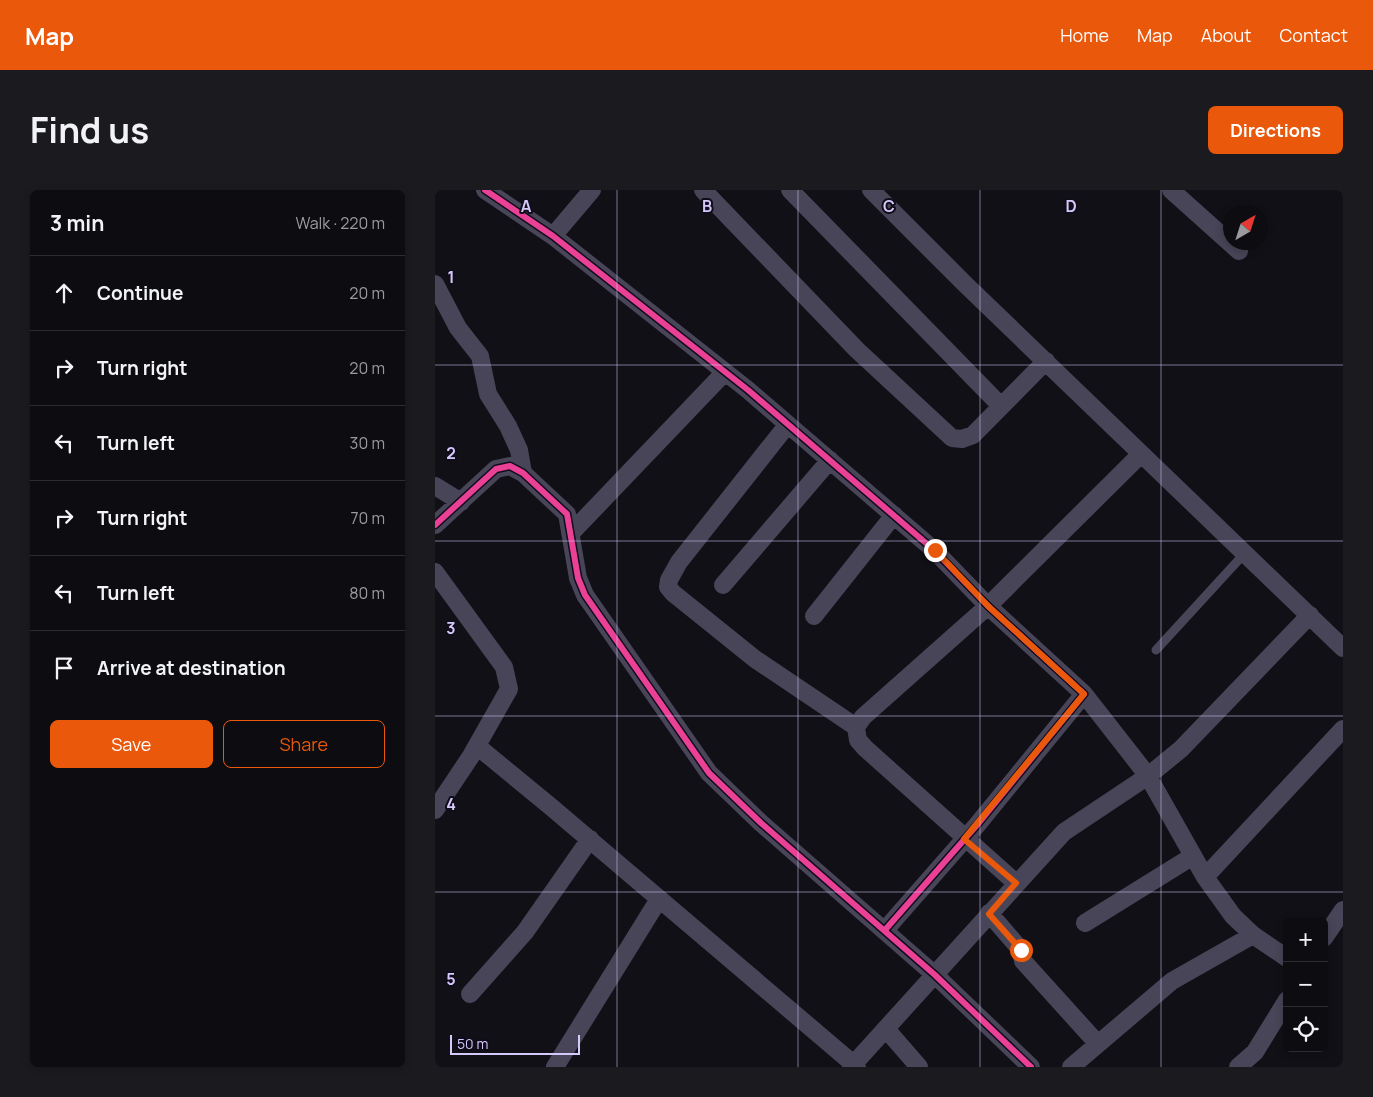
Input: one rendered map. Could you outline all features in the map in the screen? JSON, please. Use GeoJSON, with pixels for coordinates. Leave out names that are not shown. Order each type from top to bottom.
{"type":"FeatureCollection","features":[{"type":"Feature","properties":{"kind":"street"},"geometry":{"type":"LineString","coordinates":[[485,190],[553,236],[725,372],[935,550],[988,606],[1084,694],[1148,776],[1205,877],[1233,916],[1253,935],[1283,955]]}},
{"type":"Feature","properties":{"kind":"street"},"geometry":{"type":"LineString","coordinates":[[553,236],[592,190]]}},
{"type":"Feature","properties":{"kind":"street"},"geometry":{"type":"LineString","coordinates":[[703,190],[857,350],[952,438],[962,439],[973,435],[1046,361]]}},
{"type":"Feature","properties":{"kind":"street"},"geometry":{"type":"LineString","coordinates":[[790,190],[1001,406]]}},
{"type":"Feature","properties":{"kind":"street"},"geometry":{"type":"LineString","coordinates":[[871,190],[1343,648]]}},
{"type":"Feature","properties":{"kind":"street"},"geometry":{"type":"LineString","coordinates":[[1171,190],[1239,251]]}},
{"type":"Feature","properties":{"kind":"street"},"geometry":{"type":"LineString","coordinates":[[435,284],[459,328],[480,356],[488,394],[508,426],[519,450],[523,473]]}},
{"type":"Feature","properties":{"kind":"street"},"geometry":{"type":"LineString","coordinates":[[572,532],[725,372]]}},
{"type":"Feature","properties":{"kind":"street"},"geometry":{"type":"LineString","coordinates":[[788,424],[679,562],[669,580],[668,587],[673,594],[755,659],[856,727]]}},
{"type":"Feature","properties":{"kind":"street"},"geometry":{"type":"LineString","coordinates":[[1016,883],[964,839],[865,748],[858,740],[856,727],[863,717],[988,606],[1141,454]]}},
{"type":"Feature","properties":{"kind":"street"},"geometry":{"type":"LineString","coordinates":[[723,585],[830,460]]}},
{"type":"Feature","properties":{"kind":"street"},"geometry":{"type":"LineString","coordinates":[[435,525],[497,469],[510,466],[523,473],[567,514],[572,532],[578,578],[585,595],[709,773],[761,823],[935,975],[1031,1067]]}},
{"type":"Feature","properties":{"kind":"street"},"geometry":{"type":"LineString","coordinates":[[435,486],[461,502]]}},
{"type":"Feature","properties":{"kind":"street"},"geometry":{"type":"LineString","coordinates":[[814,616],[895,515]]}},
{"type":"Feature","properties":{"kind":"street"},"geometry":{"type":"LineString","coordinates":[[435,572],[504,667],[509,680],[509,689],[477,746],[435,810]]}},
{"type":"Feature","properties":{"kind":"street"},"geometry":{"type":"LineString","coordinates":[[477,746],[590,839],[854,1066],[1016,883],[1064,832],[1148,776],[1181,750],[1310,615]]}},
{"type":"Feature","properties":{"kind":"street"},"geometry":{"type":"LineString","coordinates":[[885,930],[964,839],[1084,694]]}},
{"type":"Feature","properties":{"kind":"street"},"geometry":{"type":"LineString","coordinates":[[1205,877],[1343,729]]}},
{"type":"Feature","properties":{"kind":"street"},"geometry":{"type":"LineString","coordinates":[[470,994],[525,932],[590,839]]}},
{"type":"Feature","properties":{"kind":"street"},"geometry":{"type":"LineString","coordinates":[[1085,923],[1193,856]]}},
{"type":"Feature","properties":{"kind":"street"},"geometry":{"type":"LineString","coordinates":[[555,1067],[659,899]]}},
{"type":"Feature","properties":{"kind":"street"},"geometry":{"type":"LineString","coordinates":[[1328,932],[1343,910]]}},
{"type":"Feature","properties":{"kind":"street"},"geometry":{"type":"LineString","coordinates":[[989,914],[1021,950],[1023,961],[1098,1044]]}},
{"type":"Feature","properties":{"kind":"street"},"geometry":{"type":"LineString","coordinates":[[1071,1067],[1172,981],[1253,935]]}},
{"type":"Feature","properties":{"kind":"street"},"geometry":{"type":"LineString","coordinates":[[1238,1067],[1255,1052],[1283,1006]]}},
{"type":"Feature","properties":{"kind":"street"},"geometry":{"type":"LineString","coordinates":[[886,1029],[919,1067]]}},
{"type":"Feature","properties":{"kind":"lane"},"geometry":{"type":"LineString","coordinates":[[1156,650],[1245,553]]}},
{"type":"Feature","properties":{"kind":"cycle path"},"geometry":{"type":"LineString","coordinates":[[485,190],[553,236],[748,390],[934,550],[988,606],[1084,694],[977,825],[885,930]]}},
{"type":"Feature","properties":{"kind":"cycle path"},"geometry":{"type":"LineString","coordinates":[[435,525],[496,469],[510,466],[523,473],[567,514],[578,578],[585,595],[709,773],[761,823],[935,975],[1031,1067]]}},
{"type":"Feature","properties":{"kind":"route"},"geometry":{"type":"LineString","coordinates":[[935,550],[988,606],[1084,694],[964,839],[1016,883],[989,914],[1021,950]]}}]}
